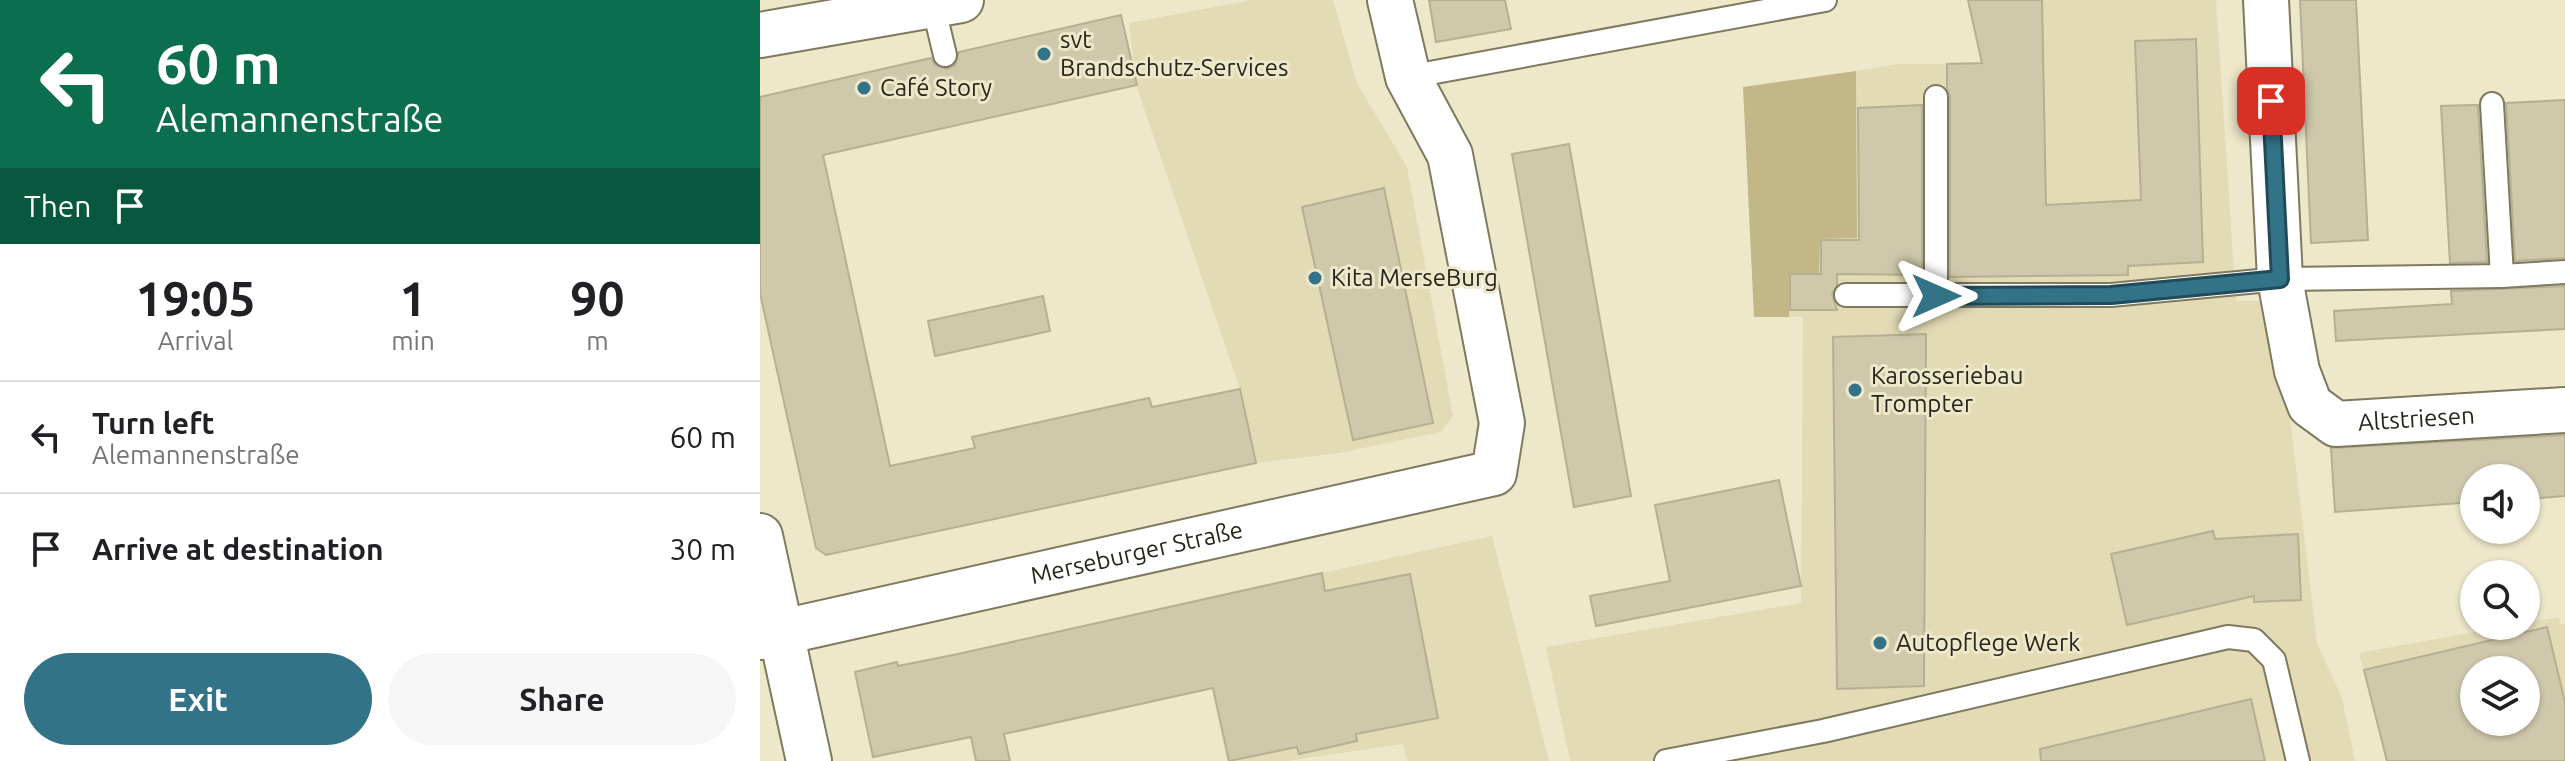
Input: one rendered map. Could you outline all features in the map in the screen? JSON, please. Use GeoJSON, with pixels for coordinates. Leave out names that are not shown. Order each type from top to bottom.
{"type":"FeatureCollection","features":[{"type":"Feature","properties":{"kind":"street"},"geometry":{"type":"LineString","coordinates":[[1390,0],[1408,77]]}},
{"type":"Feature","properties":{"kind":"street","name":"Altstriesen"},"geometry":{"type":"LineString","coordinates":[[2266,0],[2280,279],[2297,371],[2310,405],[2336,424],[2565,410]]}},
{"type":"Feature","properties":{"kind":"street"},"geometry":{"type":"LineString","coordinates":[[760,35],[947,3]]}},
{"type":"Feature","properties":{"kind":"street","name":"Merseburger Straße"},"geometry":{"type":"LineString","coordinates":[[770,634],[1494,473],[1502,423],[1450,155],[1408,77]]}},
{"type":"Feature","properties":{"kind":"street"},"geometry":{"type":"LineString","coordinates":[[760,536],[770,634],[809,761]]}},
{"type":"Feature","properties":{"kind":"lane"},"geometry":{"type":"LineString","coordinates":[[1408,77],[1825,0]]}},
{"type":"Feature","properties":{"kind":"lane"},"geometry":{"type":"LineString","coordinates":[[945,55],[947,3]]}},
{"type":"Feature","properties":{"kind":"lane"},"geometry":{"type":"LineString","coordinates":[[1936,97],[1936,296]]}},
{"type":"Feature","properties":{"kind":"lane"},"geometry":{"type":"LineString","coordinates":[[2492,104],[2502,276]]}},
{"type":"Feature","properties":{"kind":"lane"},"geometry":{"type":"LineString","coordinates":[[1846,295],[2111,295],[2280,279],[2502,276],[2565,272]]}},
{"type":"Feature","properties":{"kind":"lane"},"geometry":{"type":"LineString","coordinates":[[1666,761],[1823,731],[2228,637],[2254,640],[2274,660],[2298,761]]}},
{"type":"Feature","properties":{"kind":"shaded area","name":"Kita MerseBurg"},"geometry":{"type":"Polygon","coordinates":[[[1251,0],[1333,0],[1357,83],[1407,167],[1453,416],[1441,432],[1339,453],[1256,463],[1240,389],[1137,88],[1129,23],[1251,0]]]}},
{"type":"Feature","properties":{"kind":"shaded area"},"geometry":{"type":"Polygon","coordinates":[[[1967,0],[2216,0],[2236,301],[2276,301],[2317,643],[2342,698],[2355,761],[1570,761],[1546,647],[1801,603],[1803,317],[1789,317],[1789,272],[1820,239],[1857,237],[1856,71],[1898,64],[1981,64],[1967,0]]]}},
{"type":"Feature","properties":{"kind":"shaded area"},"geometry":{"type":"Polygon","coordinates":[[[1856,71],[1857,238],[1820,239],[1819,273],[1789,273],[1789,317],[1754,317],[1743,87],[1856,71]]]}},
{"type":"Feature","properties":{"kind":"shaded area"},"geometry":{"type":"Polygon","coordinates":[[[1492,536],[1549,761],[1407,761],[1403,744],[1287,761],[1227,761],[1193,601],[1492,536]]]}},
{"type":"Feature","properties":{"kind":"shaded area"},"geometry":{"type":"Polygon","coordinates":[[[2559,617],[2560,624],[2565,624],[2565,761],[2386,761],[2359,653],[2460,635],[2460,640],[2540,640],[2540,620],[2559,617]]]}},
{"type":"Feature","properties":{"kind":"building"},"geometry":{"type":"Polygon","coordinates":[[[1429,0],[1505,0],[1511,29],[1436,42],[1429,0]]]}},
{"type":"Feature","properties":{"kind":"building"},"geometry":{"type":"Polygon","coordinates":[[[1968,0],[2042,0],[2046,205],[2141,200],[2135,41],[2196,39],[2203,262],[2128,266],[2128,275],[1950,277],[1950,97],[1947,64],[1982,63],[1968,0]]]}},
{"type":"Feature","properties":{"kind":"building"},"geometry":{"type":"Polygon","coordinates":[[[2300,0],[2356,0],[2368,240],[2311,243],[2300,0]]]}},
{"type":"Feature","properties":{"kind":"building"},"geometry":{"type":"Polygon","coordinates":[[[1121,15],[1137,85],[823,155],[890,466],[975,448],[972,437],[1149,398],[1152,407],[1240,389],[1256,463],[826,555],[816,548],[760,293],[760,97],[931,58],[935,65],[947,69],[955,65],[959,52],[1121,15]]]}},
{"type":"Feature","properties":{"kind":"building"},"geometry":{"type":"Polygon","coordinates":[[[2565,100],[2565,258],[2515,261],[2506,103],[2565,100]]]}},
{"type":"Feature","properties":{"kind":"building"},"geometry":{"type":"Polygon","coordinates":[[[1922,105],[1922,275],[1837,274],[1837,285],[1832,294],[1837,310],[1790,310],[1790,274],[1821,274],[1821,240],[1859,240],[1858,108],[1922,105]]]}},
{"type":"Feature","properties":{"kind":"building"},"geometry":{"type":"Polygon","coordinates":[[[2478,105],[2487,262],[2450,263],[2441,106],[2478,105]]]}},
{"type":"Feature","properties":{"kind":"building"},"geometry":{"type":"Polygon","coordinates":[[[1569,144],[1631,496],[1574,507],[1512,154],[1569,144]]]}},
{"type":"Feature","properties":{"kind":"building"},"geometry":{"type":"Polygon","coordinates":[[[1384,188],[1433,423],[1353,440],[1302,207],[1384,188]]]}},
{"type":"Feature","properties":{"kind":"building"},"geometry":{"type":"Polygon","coordinates":[[[2565,286],[2565,329],[2336,341],[2334,311],[2452,304],[2451,291],[2565,286]]]}},
{"type":"Feature","properties":{"kind":"building"},"geometry":{"type":"Polygon","coordinates":[[[1043,296],[1050,331],[935,356],[928,321],[1043,296]]]}},
{"type":"Feature","properties":{"kind":"building"},"geometry":{"type":"Polygon","coordinates":[[[1926,334],[1924,686],[1837,689],[1833,337],[1926,334]]]}},
{"type":"Feature","properties":{"kind":"building"},"geometry":{"type":"Polygon","coordinates":[[[2565,435],[2565,496],[2540,498],[2540,464],[2460,464],[2460,503],[2335,512],[2331,448],[2565,435]]]}},
{"type":"Feature","properties":{"kind":"building"},"geometry":{"type":"Polygon","coordinates":[[[1779,480],[1801,586],[1596,626],[1590,596],[1670,581],[1655,505],[1779,480]]]}},
{"type":"Feature","properties":{"kind":"building"},"geometry":{"type":"Polygon","coordinates":[[[2213,531],[2215,539],[2298,534],[2301,600],[2254,602],[2254,596],[2127,625],[2111,554],[2213,531]]]}},
{"type":"Feature","properties":{"kind":"building"},"geometry":{"type":"Polygon","coordinates":[[[1322,573],[1325,591],[1410,574],[1438,718],[1356,734],[1357,741],[1299,754],[1297,747],[1229,761],[1213,688],[1004,734],[1010,761],[976,761],[971,737],[873,757],[855,672],[897,662],[898,666],[958,654],[1322,573]]]}},
{"type":"Feature","properties":{"kind":"building"},"geometry":{"type":"Polygon","coordinates":[[[2547,627],[2565,702],[2565,761],[2387,761],[2364,670],[2492,640],[2540,640],[2540,629],[2547,627]]]}},
{"type":"Feature","properties":{"kind":"building"},"geometry":{"type":"Polygon","coordinates":[[[2251,699],[2265,761],[2041,761],[2040,749],[2251,699]]]}},
{"type":"Feature","properties":{"kind":"place","name":"svt Brandschutz-Services"},"geometry":{"type":"Point","coordinates":[1044,54]}},
{"type":"Feature","properties":{"kind":"place","name":"Café Story"},"geometry":{"type":"Point","coordinates":[864,88]}},
{"type":"Feature","properties":{"kind":"place","name":"Kita MerseBurg"},"geometry":{"type":"Point","coordinates":[1315,278]}},
{"type":"Feature","properties":{"kind":"place","name":"Karosseriebau Trompter"},"geometry":{"type":"Point","coordinates":[1855,390]}},
{"type":"Feature","properties":{"kind":"place","name":"Autopflege Werk"},"geometry":{"type":"Point","coordinates":[1880,643]}},
{"type":"Feature","properties":{"kind":"route"},"geometry":{"type":"LineString","coordinates":[[1936,296],[2111,295],[2280,279],[2271,101]]}}]}
